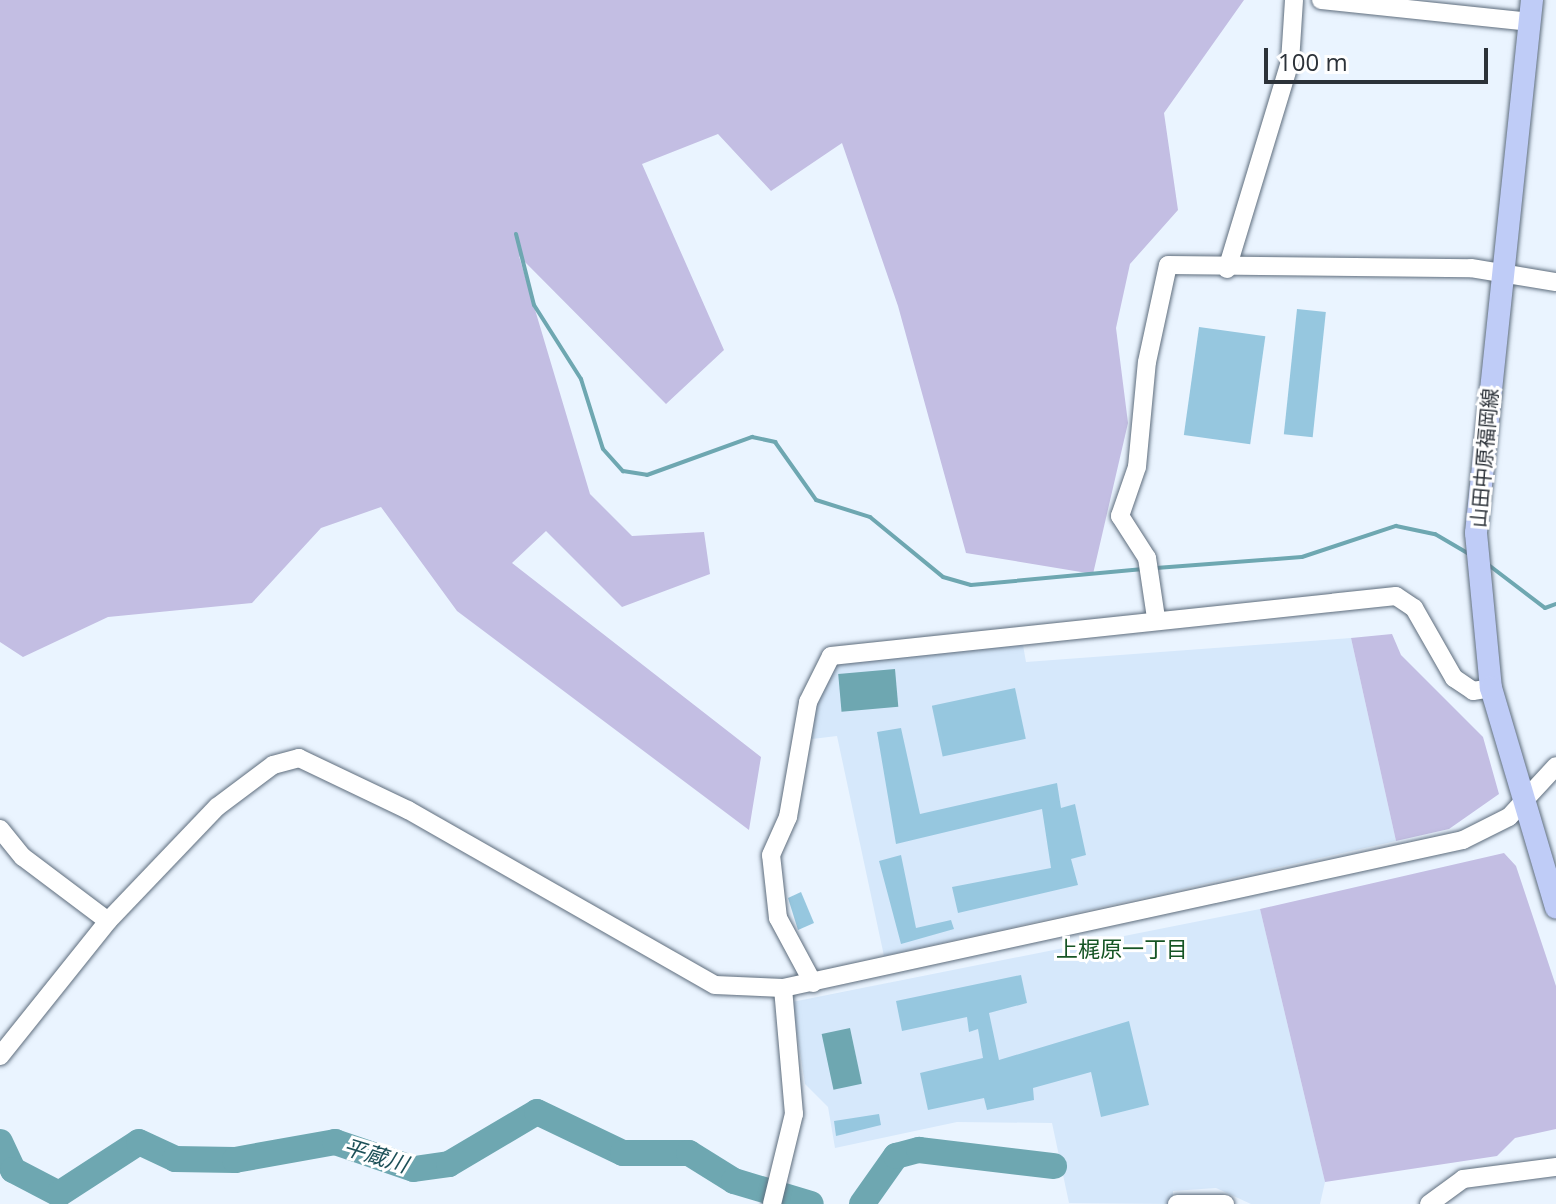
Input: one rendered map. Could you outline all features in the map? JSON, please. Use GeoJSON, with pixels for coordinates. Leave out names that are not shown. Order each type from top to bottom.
{"type":"FeatureCollection","features":[{"type":"Feature","properties":{"kind":"main road","name":"山田中原福岡線"},"geometry":{"type":"LineString","coordinates":[[1530,11],[1477,502],[1491,688],[1522,802],[1556,908]]}},
{"type":"Feature","properties":{"kind":"street"},"geometry":{"type":"LineString","coordinates":[[1227,269],[1290,62],[1294,0]]}},
{"type":"Feature","properties":{"kind":"street"},"geometry":{"type":"LineString","coordinates":[[1321,0],[1530,11]]}},
{"type":"Feature","properties":{"kind":"street"},"geometry":{"type":"LineString","coordinates":[[1156,618],[1147,558],[1120,516],[1137,467],[1147,362],[1168,265],[1227,269],[1501,270],[1556,282]]}},
{"type":"Feature","properties":{"kind":"street"},"geometry":{"type":"LineString","coordinates":[[813,983],[769,886],[808,702],[825,660],[1156,618],[1396,596],[1414,608],[1454,678],[1473,691],[1491,688]]}},
{"type":"Feature","properties":{"kind":"street"},"geometry":{"type":"LineString","coordinates":[[0,1056],[108,921],[217,807],[273,765],[299,758],[408,810],[715,985],[783,988],[1463,840],[1522,802],[1556,766]]}},
{"type":"Feature","properties":{"kind":"street"},"geometry":{"type":"LineString","coordinates":[[0,829],[23,857],[108,921]]}},
{"type":"Feature","properties":{"kind":"street"},"geometry":{"type":"LineString","coordinates":[[772,1204],[794,1114],[783,988]]}},
{"type":"Feature","properties":{"kind":"street"},"geometry":{"type":"LineString","coordinates":[[1429,1204],[1463,1179],[1556,1167]]}},
{"type":"Feature","properties":{"kind":"street"},"geometry":{"type":"LineString","coordinates":[[1177,1204],[1225,1204]]}},
{"type":"Feature","properties":{"kind":"shaded area"},"geometry":{"type":"Polygon","coordinates":[[[0,0],[1244,0],[1164,113],[1178,210],[1130,264],[1116,328],[1128,423],[1093,574],[966,553],[898,306],[842,143],[771,191],[718,134],[642,164],[724,350],[666,404],[519,256],[590,494],[632,536],[704,532],[710,574],[622,607],[546,531],[512,563],[761,757],[749,830],[457,611],[381,507],[321,528],[252,603],[108,617],[23,657],[0,642],[0,0]]]}},
{"type":"Feature","properties":{"kind":"shaded area"},"geometry":{"type":"Polygon","coordinates":[[[1392,634],[1401,655],[1483,737],[1499,794],[1449,829],[1396,841],[1351,638],[1392,634]]]}},
{"type":"Feature","properties":{"kind":"shaded area"},"geometry":{"type":"Polygon","coordinates":[[[1351,638],[1396,841],[884,956],[837,736],[812,739],[816,695],[831,662],[1023,645],[1026,662],[1351,638]]]}},
{"type":"Feature","properties":{"kind":"shaded area"},"geometry":{"type":"Polygon","coordinates":[[[1504,853],[1516,866],[1556,986],[1556,1129],[1515,1138],[1497,1156],[1325,1182],[1260,909],[1504,853]]]}},
{"type":"Feature","properties":{"kind":"shaded area"},"geometry":{"type":"Polygon","coordinates":[[[1260,909],[1325,1182],[1320,1204],[1251,1204],[1216,1188],[1173,1191],[1173,1204],[1069,1203],[1052,1123],[957,1122],[835,1148],[828,1107],[805,1084],[792,1002],[1260,909]]]}},
{"type":"Feature","properties":{"kind":"water"},"geometry":{"type":"Polygon","coordinates":[[[895,669],[898,707],[842,712],[838,674],[895,669]]]}},
{"type":"Feature","properties":{"kind":"water"},"geometry":{"type":"Polygon","coordinates":[[[850,1028],[862,1084],[833,1090],[822,1034],[850,1028]]]}},
{"type":"Feature","properties":{"kind":"building"},"geometry":{"type":"Polygon","coordinates":[[[1297,309],[1326,312],[1313,437],[1284,434],[1297,309]]]}},
{"type":"Feature","properties":{"kind":"building"},"geometry":{"type":"Polygon","coordinates":[[[1199,327],[1265,336],[1250,444],[1184,435],[1199,327]]]}},
{"type":"Feature","properties":{"kind":"building"},"geometry":{"type":"Polygon","coordinates":[[[1015,688],[1026,739],[943,757],[932,706],[1015,688]]]}},
{"type":"Feature","properties":{"kind":"building"},"geometry":{"type":"Polygon","coordinates":[[[901,728],[920,814],[1057,783],[1061,808],[1075,804],[1086,855],[1071,859],[1078,885],[958,913],[952,887],[1051,868],[1042,809],[896,844],[877,732],[901,728]]]}},
{"type":"Feature","properties":{"kind":"building"},"geometry":{"type":"Polygon","coordinates":[[[901,855],[916,928],[951,920],[954,929],[901,944],[879,861],[901,855]]]}},
{"type":"Feature","properties":{"kind":"building"},"geometry":{"type":"Polygon","coordinates":[[[801,892],[814,923],[798,930],[788,898],[801,892]]]}},
{"type":"Feature","properties":{"kind":"building"},"geometry":{"type":"Polygon","coordinates":[[[1021,975],[1027,1003],[989,1013],[999,1060],[1129,1021],[1149,1105],[1101,1117],[1091,1072],[1033,1088],[1034,1100],[987,1110],[984,1098],[928,1110],[920,1073],[983,1058],[978,1029],[969,1032],[967,1017],[902,1031],[896,1001],[1021,975]]]}},
{"type":"Feature","properties":{"kind":"building"},"geometry":{"type":"Polygon","coordinates":[[[879,1114],[881,1125],[836,1136],[834,1121],[879,1114]]]}},
{"type":"Feature","properties":{"kind":"waterway"},"geometry":{"type":"LineString","coordinates":[[516,234],[534,305],[581,379],[603,449],[623,471],[647,475],[752,437],[775,442],[816,500],[870,517],[943,577],[971,585],[1143,569]]}},
{"type":"Feature","properties":{"kind":"waterway"},"geometry":{"type":"LineString","coordinates":[[1156,568],[1302,557],[1396,526],[1435,534],[1471,555]]}},
{"type":"Feature","properties":{"kind":"waterway"},"geometry":{"type":"LineString","coordinates":[[1486,563],[1545,608],[1556,604]]}},
{"type":"Feature","properties":{"kind":"waterway","name":"平蔵川"},"geometry":{"type":"LineString","coordinates":[[0,1142],[13,1170],[59,1194],[139,1142],[175,1159],[235,1160],[335,1142],[414,1169],[449,1164],[537,1112],[623,1153],[689,1153],[734,1181],[811,1204]]}},
{"type":"Feature","properties":{"kind":"waterway","name":"平蔵川"},"geometry":{"type":"LineString","coordinates":[[862,1204],[896,1156],[919,1150],[1054,1166]]}},
{"type":"Feature","properties":{"kind":"district","name":"上梶原一丁目"},"geometry":{"type":"Point","coordinates":[1122,949]}}]}
